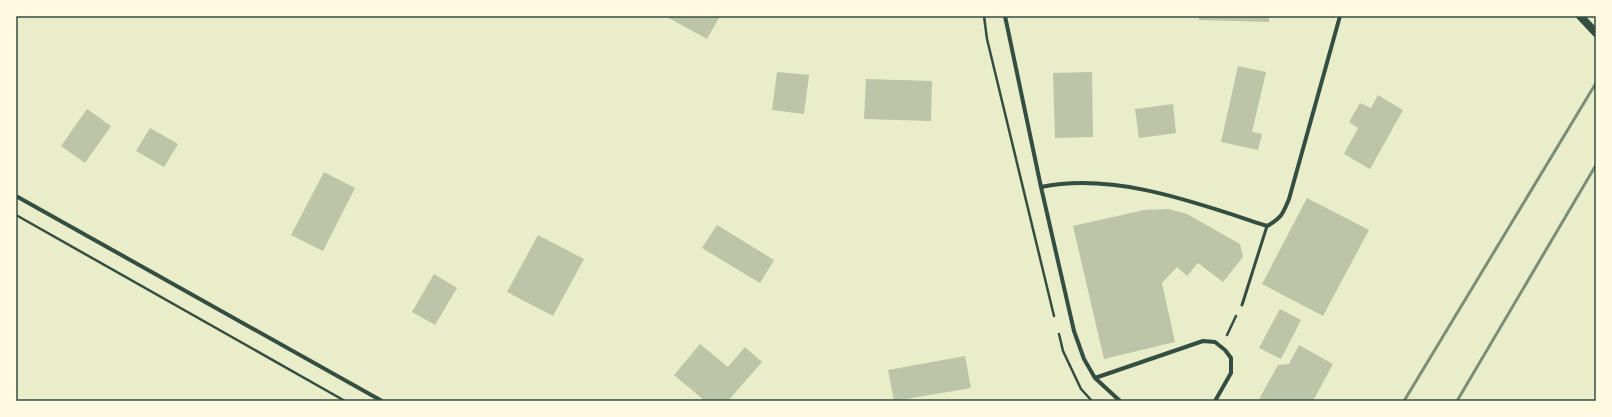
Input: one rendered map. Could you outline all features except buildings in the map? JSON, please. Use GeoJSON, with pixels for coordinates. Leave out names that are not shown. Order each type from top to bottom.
{"type":"FeatureCollection","features":[{"type":"Feature","properties":{"kind":"main road"},"geometry":{"type":"LineString","coordinates":[[1580,16],[1596,33]]}},
{"type":"Feature","properties":{"kind":"street"},"geometry":{"type":"LineString","coordinates":[[1005,16],[1041,187],[1074,331],[1084,359],[1095,378],[1120,401]]}},
{"type":"Feature","properties":{"kind":"street"},"geometry":{"type":"LineString","coordinates":[[1041,187],[1071,183],[1122,186],[1182,198],[1267,226],[1274,222],[1283,215],[1289,199],[1340,16]]}},
{"type":"Feature","properties":{"kind":"street"},"geometry":{"type":"LineString","coordinates":[[16,196],[382,401]]}},
{"type":"Feature","properties":{"kind":"street"},"geometry":{"type":"LineString","coordinates":[[1095,378],[1203,341],[1215,342],[1225,350],[1231,358],[1231,373],[1215,401]]}},
{"type":"Feature","properties":{"kind":"lane"},"geometry":{"type":"LineString","coordinates":[[1242,305],[1267,226]]}},
{"type":"Feature","properties":{"kind":"path"},"geometry":{"type":"LineString","coordinates":[[984,16],[987,39],[1055,320]]}},
{"type":"Feature","properties":{"kind":"path"},"geometry":{"type":"LineString","coordinates":[[16,215],[345,401]]}},
{"type":"Feature","properties":{"kind":"path"},"geometry":{"type":"LineString","coordinates":[[1057,328],[1063,351],[1081,390],[1092,401]]}},
{"type":"Feature","properties":{"kind":"railway"},"geometry":{"type":"LineString","coordinates":[[1404,401],[1596,83]]}},
{"type":"Feature","properties":{"kind":"railway"},"geometry":{"type":"LineString","coordinates":[[1457,401],[1596,165]]}}]}
